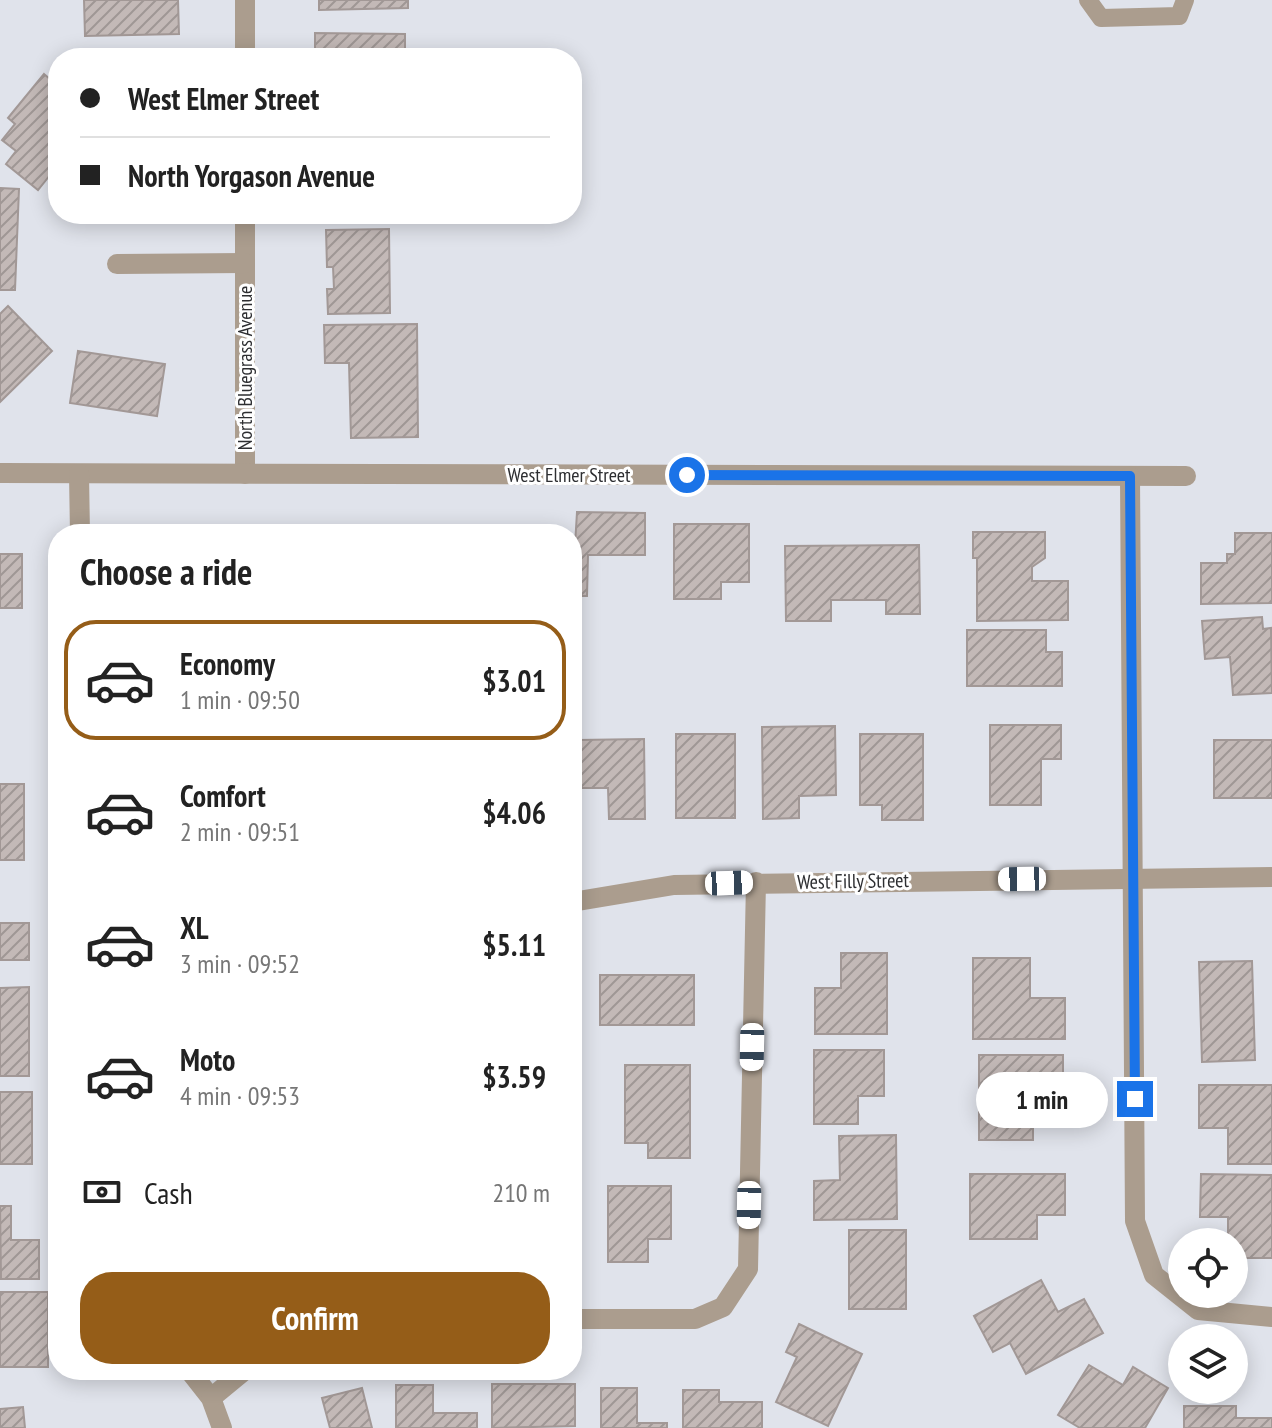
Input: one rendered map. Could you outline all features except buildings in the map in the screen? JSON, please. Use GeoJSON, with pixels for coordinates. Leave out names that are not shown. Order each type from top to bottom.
{"type":"FeatureCollection","features":[{"type":"Feature","properties":{"kind":"street"},"geometry":{"type":"LineString","coordinates":[[245,0],[245,48]]}},
{"type":"Feature","properties":{"kind":"street","name":"North Bluegrass Avenue"},"geometry":{"type":"LineString","coordinates":[[245,224],[245,474]]}},
{"type":"Feature","properties":{"kind":"street","name":"North Bluegrass Avenue"},"geometry":{"type":"LineString","coordinates":[[117,264],[245,263]]}},
{"type":"Feature","properties":{"kind":"street","name":"West Elmer Street"},"geometry":{"type":"LineString","coordinates":[[0,473],[1186,476]]}},
{"type":"Feature","properties":{"kind":"street"},"geometry":{"type":"LineString","coordinates":[[79,474],[80,524]]}},
{"type":"Feature","properties":{"kind":"street"},"geometry":{"type":"LineString","coordinates":[[1130,476],[1135,1221],[1154,1275],[1198,1310],[1272,1317]]}},
{"type":"Feature","properties":{"kind":"street","name":"West Filly Street"},"geometry":{"type":"LineString","coordinates":[[582,900],[674,885],[756,882],[1272,877]]}},
{"type":"Feature","properties":{"kind":"street"},"geometry":{"type":"LineString","coordinates":[[582,1319],[695,1319],[723,1307],[748,1269],[756,882]]}},
{"type":"Feature","properties":{"kind":"street"},"geometry":{"type":"LineString","coordinates":[[197,1380],[211,1398],[222,1428]]}},
{"type":"Feature","properties":{"kind":"street"},"geometry":{"type":"LineString","coordinates":[[211,1398],[233,1380]]}},
{"type":"Feature","properties":{"kind":"lane"},"geometry":{"type":"LineString","coordinates":[[1088,0],[1101,18],[1179,16],[1185,0]]}},
{"type":"Feature","properties":{"kind":"route"},"geometry":{"type":"LineString","coordinates":[[687,475],[1130,476],[1135,1099]]}}]}
